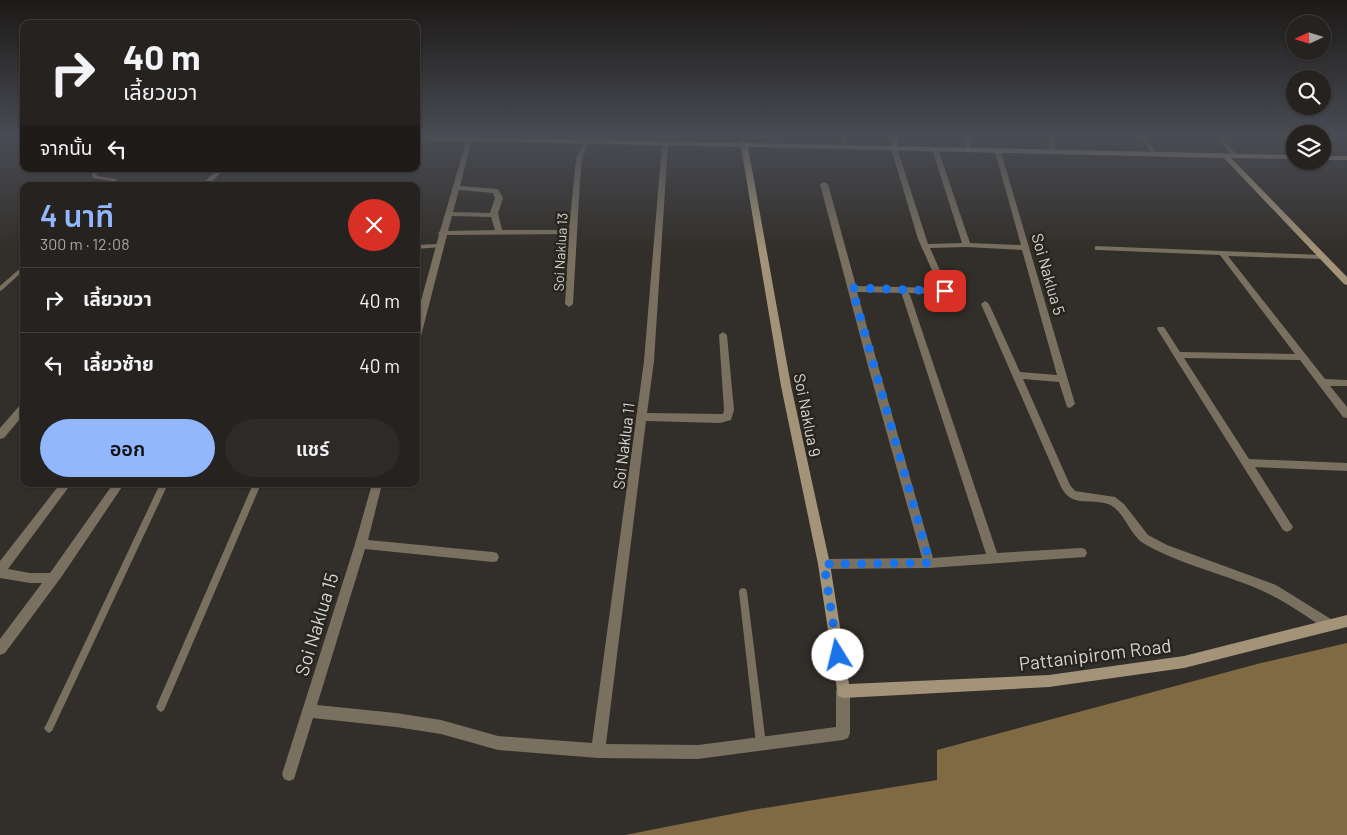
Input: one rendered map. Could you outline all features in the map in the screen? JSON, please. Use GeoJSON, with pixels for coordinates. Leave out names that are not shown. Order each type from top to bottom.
{"type":"FeatureCollection","features":[{"type":"Feature","properties":{"kind":"street"},"geometry":{"type":"LineString","coordinates":[[420,320],[459,174]]}},
{"type":"Feature","properties":{"kind":"street","name":"Soi Naklua 13"},"geometry":{"type":"LineString","coordinates":[[569,304],[578,174]]}},
{"type":"Feature","properties":{"kind":"street","name":"Soi Naklua 11"},"geometry":{"type":"LineString","coordinates":[[598,751],[642,418],[650,342],[663,174]]}},
{"type":"Feature","properties":{"kind":"street","name":"Soi Naklua 9"},"geometry":{"type":"LineString","coordinates":[[749,174],[788,396],[824,564],[843,691]]}},
{"type":"Feature","properties":{"kind":"street"},"geometry":{"type":"LineString","coordinates":[[852,288],[945,291],[926,246],[902,174]]}},
{"type":"Feature","properties":{"kind":"street"},"geometry":{"type":"LineString","coordinates":[[943,174],[967,245]]}},
{"type":"Feature","properties":{"kind":"street","name":"Soi Naklua 5"},"geometry":{"type":"LineString","coordinates":[[1004,174],[1070,404]]}},
{"type":"Feature","properties":{"kind":"street"},"geometry":{"type":"LineString","coordinates":[[1243,174],[1347,282]]}},
{"type":"Feature","properties":{"kind":"street"},"geometry":{"type":"LineString","coordinates":[[824,184],[930,563]]}},
{"type":"Feature","properties":{"kind":"street"},"geometry":{"type":"LineString","coordinates":[[455,188],[495,190],[499,198],[494,215],[499,232]]}},
{"type":"Feature","properties":{"kind":"street"},"geometry":{"type":"LineString","coordinates":[[448,214],[494,215]]}},
{"type":"Feature","properties":{"kind":"street"},"geometry":{"type":"LineString","coordinates":[[442,233],[573,232]]}},
{"type":"Feature","properties":{"kind":"street"},"geometry":{"type":"LineString","coordinates":[[926,246],[967,245],[1026,248]]}},
{"type":"Feature","properties":{"kind":"street"},"geometry":{"type":"LineString","coordinates":[[1098,248],[1323,257]]}},
{"type":"Feature","properties":{"kind":"street"},"geometry":{"type":"LineString","coordinates":[[1223,254],[1347,414]]}},
{"type":"Feature","properties":{"kind":"street"},"geometry":{"type":"LineString","coordinates":[[906,295],[993,559]]}},
{"type":"Feature","properties":{"kind":"street"},"geometry":{"type":"LineString","coordinates":[[985,304],[1066,487],[1071,494],[1080,497],[1111,500],[1120,507],[1144,538],[1163,548],[1272,590],[1330,625]]}},
{"type":"Feature","properties":{"kind":"street"},"geometry":{"type":"LineString","coordinates":[[1161,329],[1287,527]]}},
{"type":"Feature","properties":{"kind":"street"},"geometry":{"type":"LineString","coordinates":[[642,418],[720,419],[727,417],[730,410],[723,336]]}},
{"type":"Feature","properties":{"kind":"street"},"geometry":{"type":"LineString","coordinates":[[1178,355],[1302,357]]}},
{"type":"Feature","properties":{"kind":"street"},"geometry":{"type":"LineString","coordinates":[[1016,375],[1063,379]]}},
{"type":"Feature","properties":{"kind":"street"},"geometry":{"type":"LineString","coordinates":[[1322,382],[1347,382]]}},
{"type":"Feature","properties":{"kind":"street"},"geometry":{"type":"LineString","coordinates":[[0,435],[20,412]]}},
{"type":"Feature","properties":{"kind":"street"},"geometry":{"type":"LineString","coordinates":[[1246,463],[1347,467]]}},
{"type":"Feature","properties":{"kind":"street"},"geometry":{"type":"LineString","coordinates":[[53,578],[30,578],[0,571],[64,487]]}},
{"type":"Feature","properties":{"kind":"street"},"geometry":{"type":"LineString","coordinates":[[0,649],[117,487]]}},
{"type":"Feature","properties":{"kind":"street","name":"Soi Naklua 15"},"geometry":{"type":"LineString","coordinates":[[288,774],[310,711],[361,544],[375,487]]}},
{"type":"Feature","properties":{"kind":"street"},"geometry":{"type":"LineString","coordinates":[[361,544],[493,556]]}},
{"type":"Feature","properties":{"kind":"street"},"geometry":{"type":"LineString","coordinates":[[824,564],[930,563],[1081,553]]}},
{"type":"Feature","properties":{"kind":"street","name":"Pattanipirom Road"},"geometry":{"type":"LineString","coordinates":[[843,691],[1049,681],[1184,662],[1347,621]]}},
{"type":"Feature","properties":{"kind":"street"},"geometry":{"type":"LineString","coordinates":[[310,711],[441,727],[498,743],[598,751],[698,752],[843,734],[843,691]]}},
{"type":"Feature","properties":{"kind":"lane"},"geometry":{"type":"LineString","coordinates":[[94,174],[95,177],[114,180],[115,182]]}},
{"type":"Feature","properties":{"kind":"lane"},"geometry":{"type":"LineString","coordinates":[[420,247],[439,246]]}},
{"type":"Feature","properties":{"kind":"lane"},"geometry":{"type":"LineString","coordinates":[[0,289],[20,271]]}},
{"type":"Feature","properties":{"kind":"lane"},"geometry":{"type":"LineString","coordinates":[[49,728],[163,487]]}},
{"type":"Feature","properties":{"kind":"lane"},"geometry":{"type":"LineString","coordinates":[[161,708],[256,487]]}},
{"type":"Feature","properties":{"kind":"lane"},"geometry":{"type":"LineString","coordinates":[[743,592],[761,744]]}},
{"type":"Feature","properties":{"kind":"shaded area"},"geometry":{"type":"Polygon","coordinates":[[[1347,643],[1347,835],[625,835],[752,810],[937,780],[937,750],[1261,663],[1347,643]]]}},
{"type":"Feature","properties":{"kind":"route"},"geometry":{"type":"LineString","coordinates":[[838,655],[824,564],[930,563],[872,366],[852,288],[945,291]]}}]}
